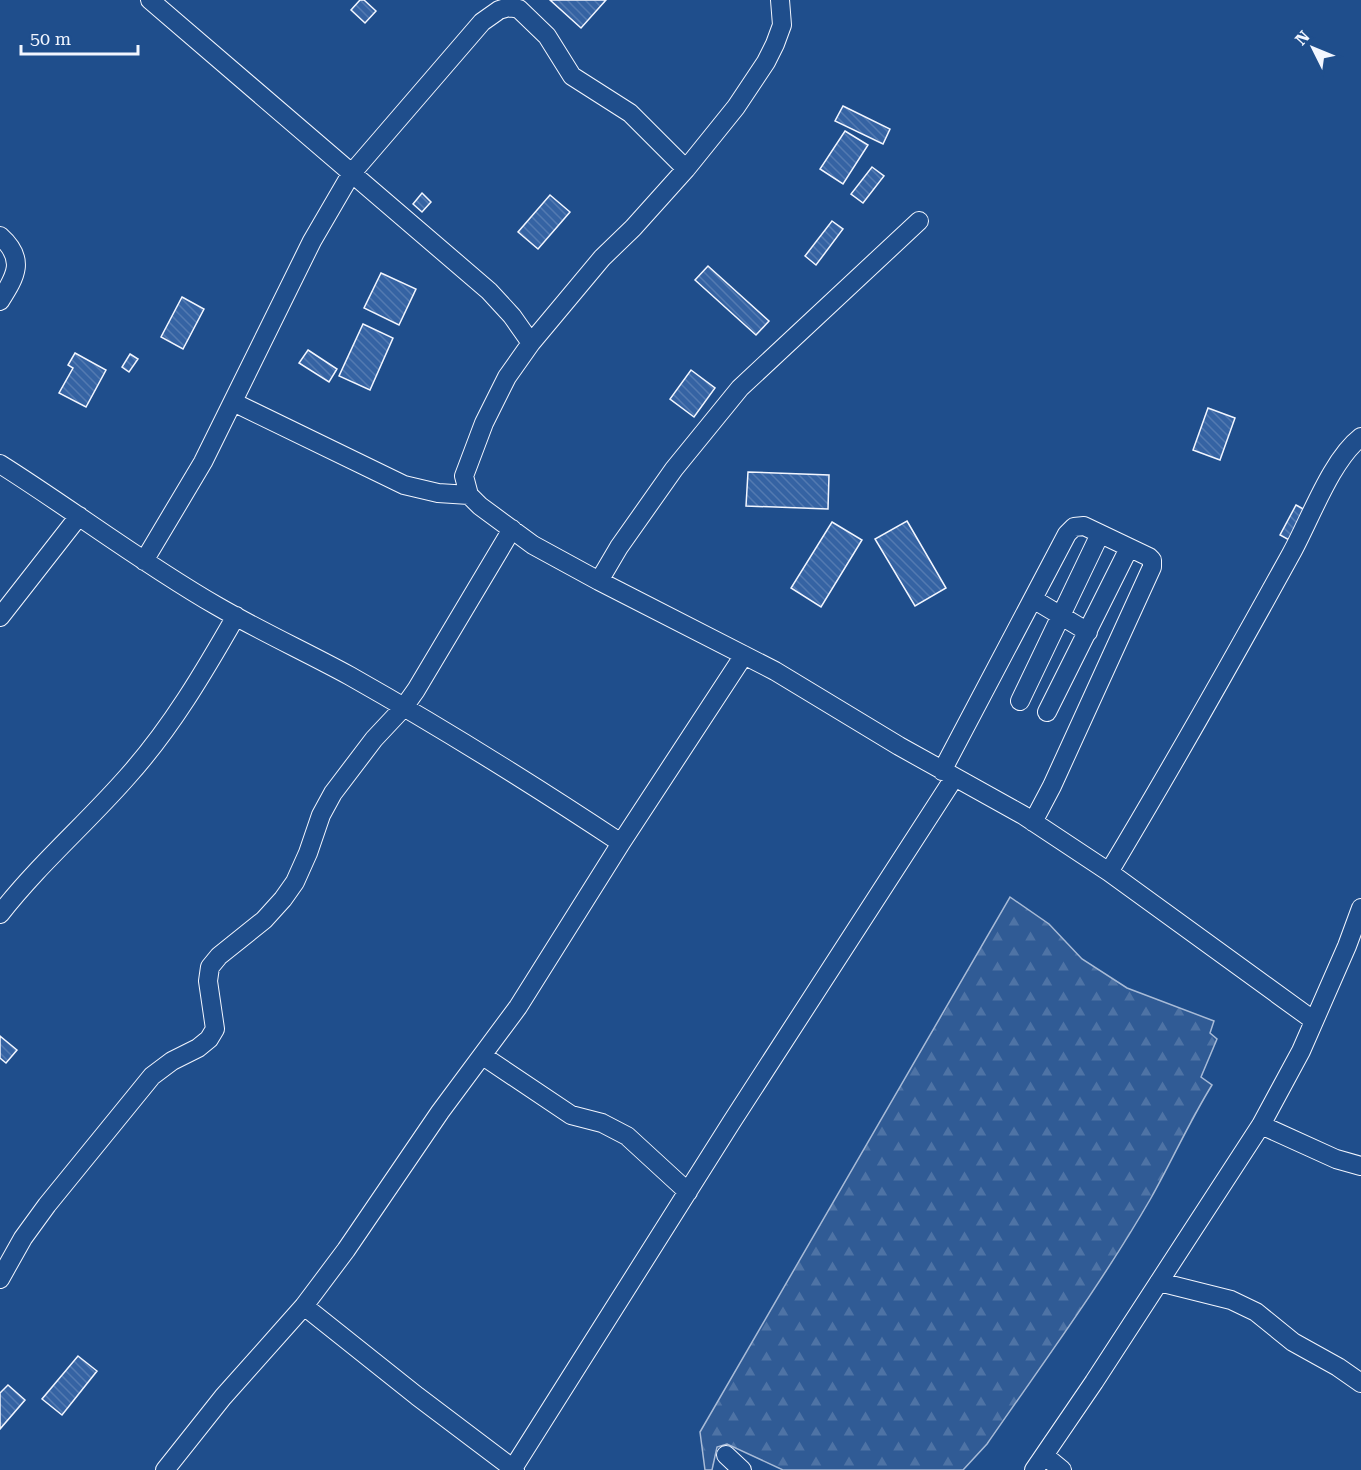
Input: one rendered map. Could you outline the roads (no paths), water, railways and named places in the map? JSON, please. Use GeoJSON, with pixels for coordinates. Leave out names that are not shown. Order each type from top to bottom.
{"type":"FeatureCollection","features":[{"type":"Feature","properties":{"kind":"street"},"geometry":{"type":"LineString","coordinates":[[150,0],[489,291],[513,316],[531,343]]}},
{"type":"Feature","properties":{"kind":"street"},"geometry":{"type":"LineString","coordinates":[[780,0],[782,25],[775,44],[766,62],[736,107],[686,169],[595,266],[531,343],[507,377],[484,423],[464,476],[469,495],[480,506],[533,545],[775,671],[948,774],[1034,822],[1109,872],[1313,1020]]}},
{"type":"Feature","properties":{"kind":"street"},"geometry":{"type":"LineString","coordinates":[[144,561],[203,462],[312,241],[351,174],[482,22],[499,10],[509,7],[519,9],[540,28],[578,81],[630,113],[686,169]]}},
{"type":"Feature","properties":{"kind":"street"},"geometry":{"type":"LineString","coordinates":[[599,581],[619,547],[674,469],[740,388],[919,221]]}},
{"type":"Feature","properties":{"kind":"street"},"geometry":{"type":"LineString","coordinates":[[0,236],[14,253],[18,264],[12,282],[0,301]]}},
{"type":"Feature","properties":{"kind":"street"},"geometry":{"type":"LineString","coordinates":[[233,402],[404,485],[438,493],[469,495]]}},
{"type":"Feature","properties":{"kind":"street"},"geometry":{"type":"LineString","coordinates":[[1109,872],[1201,718],[1340,461],[1351,445],[1361,437]]}},
{"type":"Feature","properties":{"kind":"street"},"geometry":{"type":"LineString","coordinates":[[0,464],[144,561],[236,616],[404,707],[523,778],[621,843]]}},
{"type":"Feature","properties":{"kind":"street"},"geometry":{"type":"LineString","coordinates":[[0,617],[79,516]]}},
{"type":"Feature","properties":{"kind":"street"},"geometry":{"type":"LineString","coordinates":[[304,1306],[513,1469],[948,774],[1067,534],[1074,527],[1083,526],[1149,557],[1152,560],[1152,567],[1034,822]]}},
{"type":"Feature","properties":{"kind":"street"},"geometry":{"type":"LineString","coordinates":[[0,1278],[23,1238],[47,1204],[145,1084],[172,1061],[198,1048],[209,1039],[215,1029],[208,981],[210,967],[219,956],[264,920],[295,882],[308,854],[321,815],[333,793],[374,738],[404,707],[512,529]]}},
{"type":"Feature","properties":{"kind":"street"},"geometry":{"type":"LineString","coordinates":[[1020,701],[1100,534]]}},
{"type":"Feature","properties":{"kind":"street"},"geometry":{"type":"LineString","coordinates":[[1047,712],[1129,548]]}},
{"type":"Feature","properties":{"kind":"street"},"geometry":{"type":"LineString","coordinates":[[1033,599],[1088,632]]}},
{"type":"Feature","properties":{"kind":"street"},"geometry":{"type":"LineString","coordinates":[[0,914],[23,885],[129,776],[203,674],[236,616]]}},
{"type":"Feature","properties":{"kind":"street"},"geometry":{"type":"LineString","coordinates":[[165,1470],[222,1397],[304,1306],[346,1250],[440,1112],[518,1007],[621,843],[744,655]]}},
{"type":"Feature","properties":{"kind":"street"},"geometry":{"type":"LineString","coordinates":[[1062,1470],[1040,1463],[1261,1125],[1285,1082],[1347,946],[1361,908]]}},
{"type":"Feature","properties":{"kind":"street"},"geometry":{"type":"LineString","coordinates":[[483,1056],[571,1115],[603,1123],[627,1136],[688,1192]]}},
{"type":"Feature","properties":{"kind":"street"},"geometry":{"type":"LineString","coordinates":[[1261,1125],[1336,1159],[1361,1167]]}},
{"type":"Feature","properties":{"kind":"street"},"geometry":{"type":"LineString","coordinates":[[1160,1282],[1231,1300],[1256,1312],[1293,1342],[1338,1367],[1361,1383]]}},
{"type":"Feature","properties":{"kind":"street"},"geometry":{"type":"LineString","coordinates":[[726,1455],[742,1470]]}}]}
